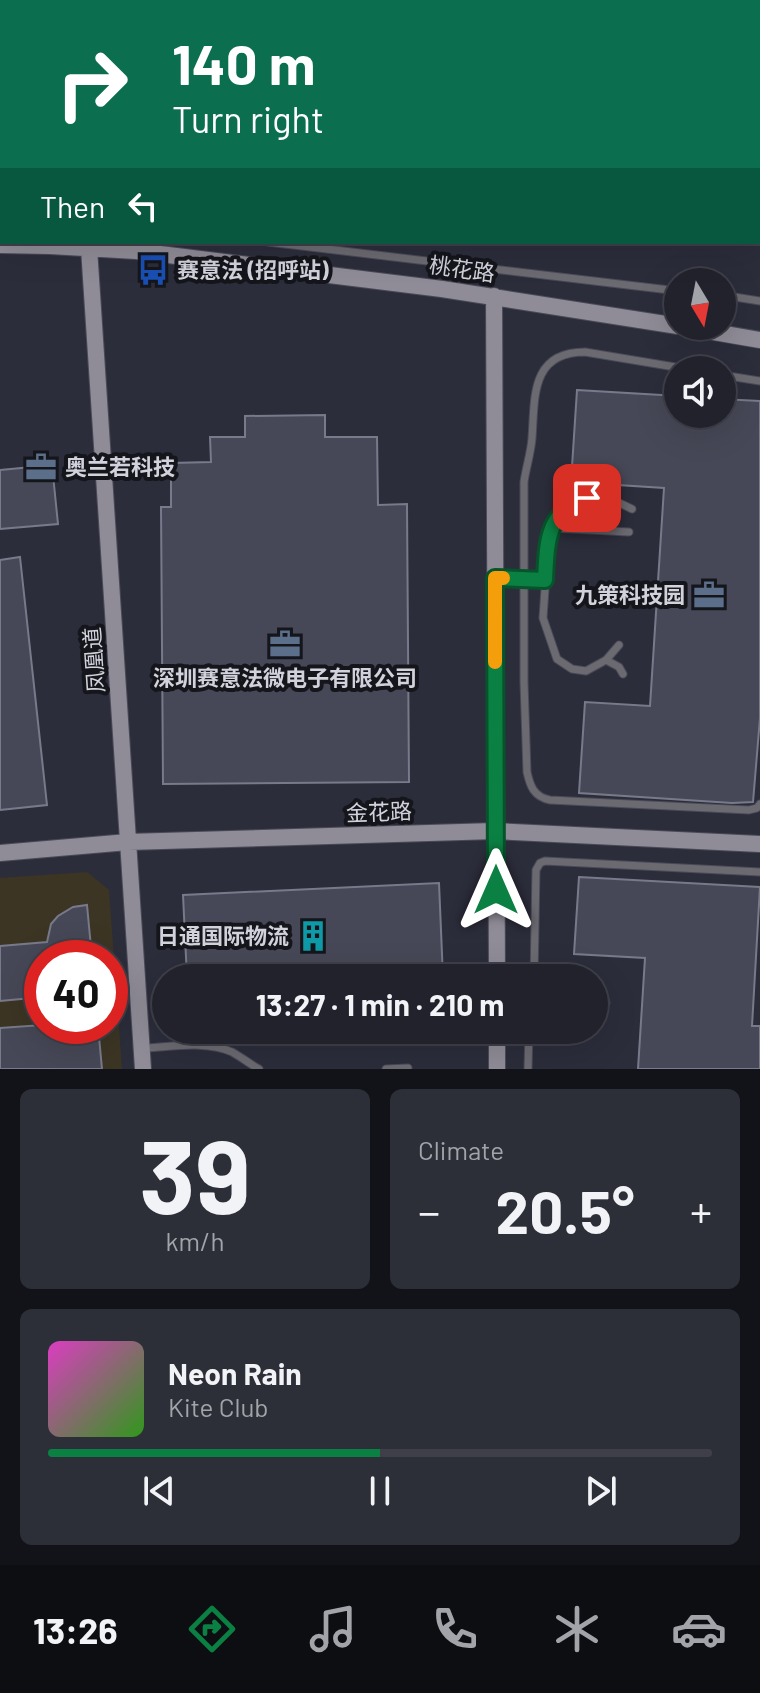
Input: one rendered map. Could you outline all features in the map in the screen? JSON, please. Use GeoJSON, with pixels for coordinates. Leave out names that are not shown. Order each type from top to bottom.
{"type":"FeatureCollection","features":[{"type":"Feature","properties":{"kind":"street","name":"桃花路"},"geometry":{"type":"LineString","coordinates":[[0,245],[136,251],[494,296],[664,324]]}},
{"type":"Feature","properties":{"kind":"street","name":"凤凰道"},"geometry":{"type":"LineString","coordinates":[[89,248],[143,1069]]}},
{"type":"Feature","properties":{"kind":"street"},"geometry":{"type":"LineString","coordinates":[[494,296],[497,964]]}},
{"type":"Feature","properties":{"kind":"street","name":"桃花路"},"geometry":{"type":"LineString","coordinates":[[736,336],[760,340]]}},
{"type":"Feature","properties":{"kind":"street","name":"金花路"},"geometry":{"type":"LineString","coordinates":[[0,853],[128,842],[495,831],[760,844]]}},
{"type":"Feature","properties":{"kind":"street"},"geometry":{"type":"LineString","coordinates":[[497,1044],[497,1069]]}},
{"type":"Feature","properties":{"kind":"lane"},"geometry":{"type":"LineString","coordinates":[[285,244],[664,289]]}},
{"type":"Feature","properties":{"kind":"lane"},"geometry":{"type":"LineString","coordinates":[[736,297],[760,301]]}},
{"type":"Feature","properties":{"kind":"lane"},"geometry":{"type":"LineString","coordinates":[[664,365],[572,352],[550,363],[536,385],[524,482],[527,772],[530,785],[542,799],[749,810],[760,804]]}},
{"type":"Feature","properties":{"kind":"lane"},"geometry":{"type":"LineString","coordinates":[[736,377],[760,381]]}},
{"type":"Feature","properties":{"kind":"lane"},"geometry":{"type":"LineString","coordinates":[[619,645],[606,660],[586,671],[572,669],[557,659],[543,618],[548,545],[552,528],[567,507],[587,498],[609,498],[632,509]]}},
{"type":"Feature","properties":{"kind":"lane"},"geometry":{"type":"LineString","coordinates":[[552,528],[629,532]]}},
{"type":"Feature","properties":{"kind":"lane"},"geometry":{"type":"LineString","coordinates":[[495,578],[545,580]]}},
{"type":"Feature","properties":{"kind":"lane"},"geometry":{"type":"LineString","coordinates":[[606,660],[619,667],[623,674]]}},
{"type":"Feature","properties":{"kind":"lane"},"geometry":{"type":"LineString","coordinates":[[534,964],[536,870],[540,863],[760,872]]}},
{"type":"Feature","properties":{"kind":"lane"},"geometry":{"type":"LineString","coordinates":[[528,1069],[529,1044]]}},
{"type":"Feature","properties":{"kind":"lane"},"geometry":{"type":"LineString","coordinates":[[141,1048],[216,1048],[231,1052],[259,1069]]}},
{"type":"Feature","properties":{"kind":"lane"},"geometry":{"type":"LineString","coordinates":[[386,1069],[408,1068]]}},
{"type":"Feature","properties":{"kind":"shaded area"},"geometry":{"type":"Polygon","coordinates":[[[87,872],[109,890],[113,940],[24,940],[24,1044],[120,1044],[122,1069],[0,1069],[0,878],[87,872]]]}},
{"type":"Feature","properties":{"kind":"building","name":"九策科技园"},"geometry":{"type":"Polygon","coordinates":[[[577,390],[664,395],[664,428],[736,428],[736,400],[760,401],[760,718],[753,802],[579,793],[585,702],[650,706],[664,488],[571,482],[577,390]]]}},
{"type":"Feature","properties":{"kind":"building","name":"深圳赛意法微电子有限公司"},"geometry":{"type":"Polygon","coordinates":[[[325,415],[325,437],[377,437],[378,505],[407,504],[409,782],[163,784],[161,507],[171,507],[171,463],[211,462],[210,437],[245,437],[245,416],[325,415]]]}},
{"type":"Feature","properties":{"kind":"building","name":"奥兰若科技"},"geometry":{"type":"Polygon","coordinates":[[[52,465],[58,524],[0,529],[0,470],[52,465]]]}},
{"type":"Feature","properties":{"kind":"building"},"geometry":{"type":"Polygon","coordinates":[[[20,557],[47,805],[0,810],[0,560],[20,557]]]}},
{"type":"Feature","properties":{"kind":"building"},"geometry":{"type":"Polygon","coordinates":[[[579,877],[760,887],[752,1026],[760,1026],[760,1069],[638,1069],[645,958],[574,954],[579,877]]]}},
{"type":"Feature","properties":{"kind":"building","name":"日通国际物流"},"geometry":{"type":"Polygon","coordinates":[[[439,883],[442,964],[186,964],[183,895],[439,883]]]}},
{"type":"Feature","properties":{"kind":"building"},"geometry":{"type":"Polygon","coordinates":[[[87,905],[90,940],[47,940],[51,924],[73,907],[87,905]]]}},
{"type":"Feature","properties":{"kind":"building"},"geometry":{"type":"Polygon","coordinates":[[[24,944],[24,999],[0,1001],[0,946],[24,944]]]}},
{"type":"Feature","properties":{"kind":"building"},"geometry":{"type":"Polygon","coordinates":[[[24,1026],[24,1044],[100,1044],[102,1069],[0,1069],[0,1028],[24,1026]]]}},
{"type":"Feature","properties":{"kind":"slow traffic"},"geometry":{"type":"LineString","coordinates":[[495,662],[495,578],[503,578]]}},
{"type":"Feature","properties":{"kind":"place","name":"赛意法 (招呼站)"},"geometry":{"type":"Point","coordinates":[153,270]}},
{"type":"Feature","properties":{"kind":"place","name":"奥兰若科技"},"geometry":{"type":"Point","coordinates":[41,467]}},
{"type":"Feature","properties":{"kind":"place","name":"九策科技园"},"geometry":{"type":"Point","coordinates":[709,595]}},
{"type":"Feature","properties":{"kind":"place","name":"深圳赛意法微电子有限公司"},"geometry":{"type":"Point","coordinates":[285,644]}},
{"type":"Feature","properties":{"kind":"place","name":"日通国际物流"},"geometry":{"type":"Point","coordinates":[313,936]}},
{"type":"Feature","properties":{"kind":"route"},"geometry":{"type":"LineString","coordinates":[[496,890],[495,578],[545,580],[553,523],[567,507],[587,498]]}}]}
